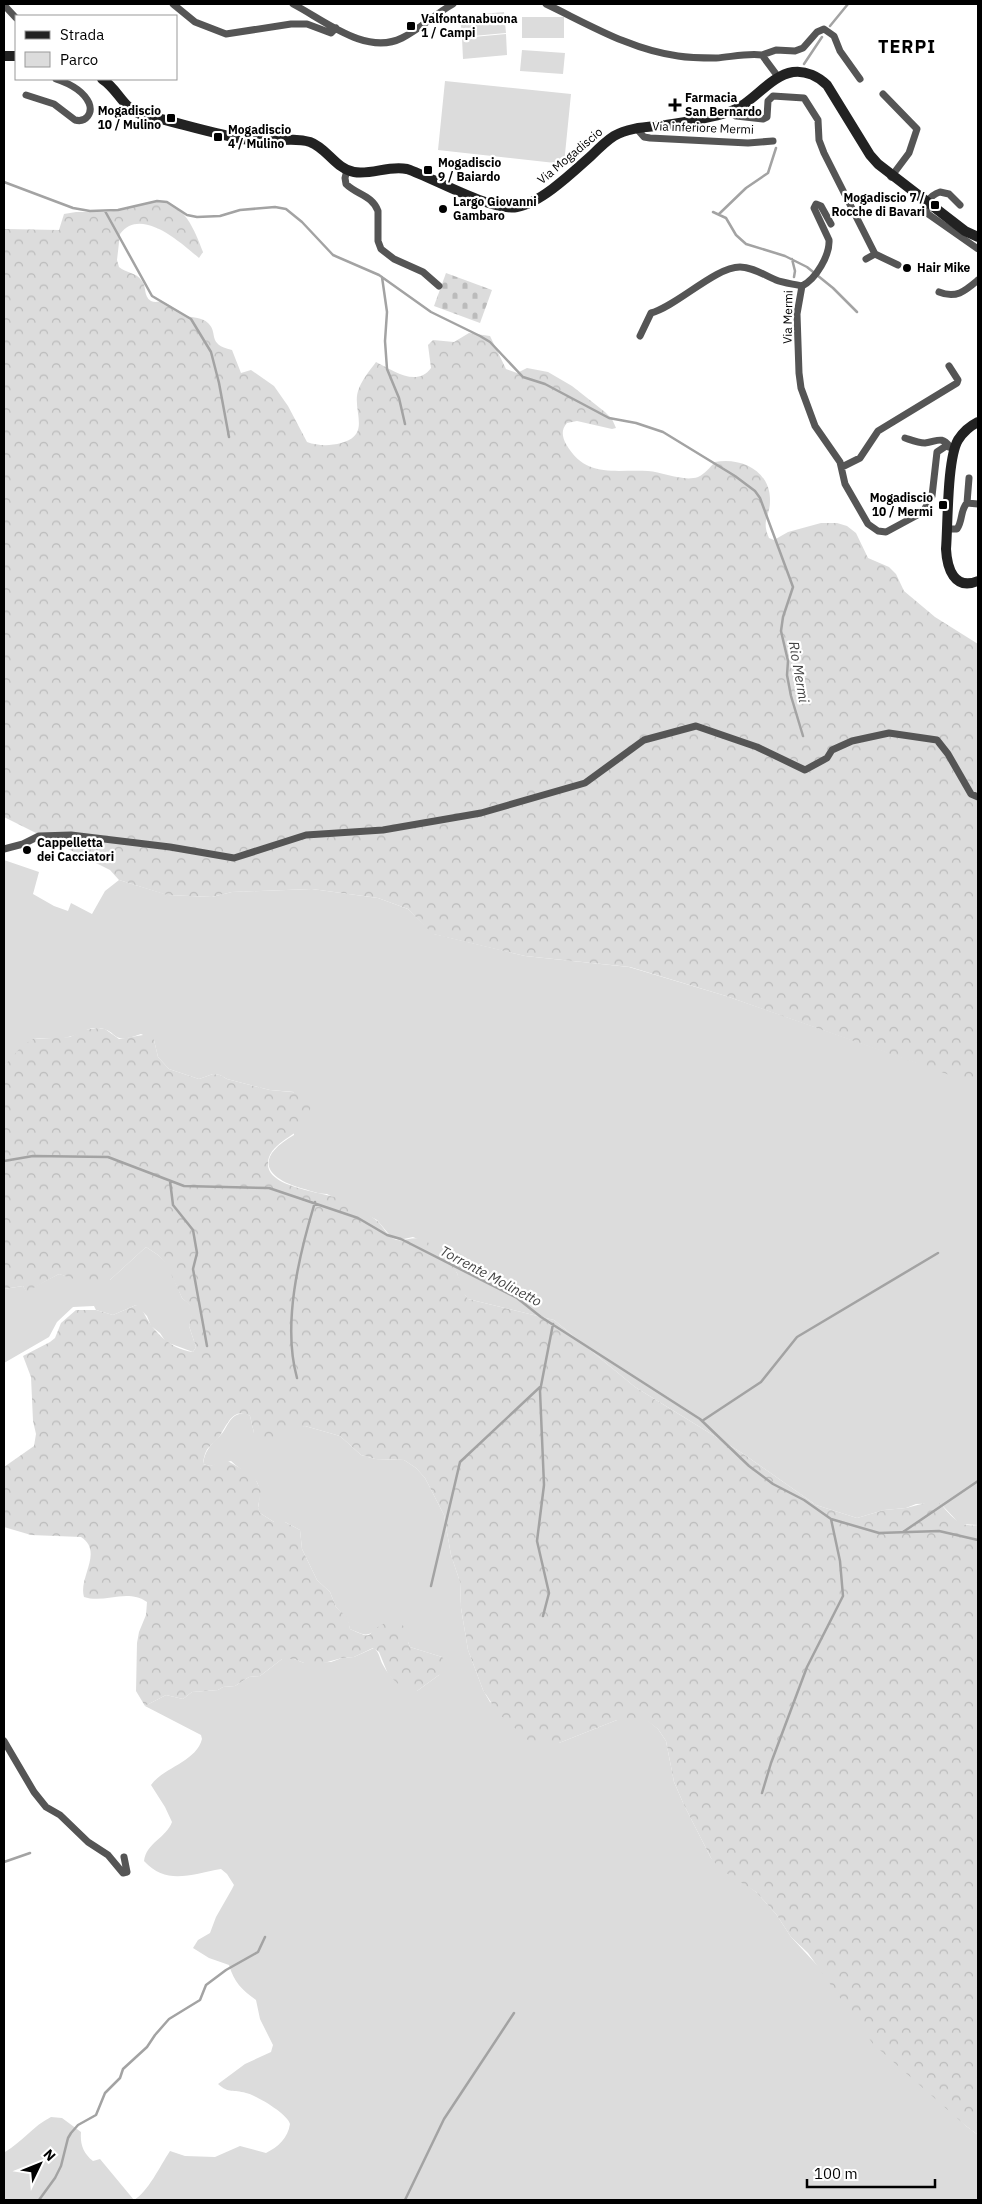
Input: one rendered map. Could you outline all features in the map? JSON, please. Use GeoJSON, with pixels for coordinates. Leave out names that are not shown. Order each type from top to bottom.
{"type":"FeatureCollection","features":[{"type":"Feature","properties":{"kind":"street"},"geometry":{"type":"LineString","coordinates":[[173,4],[195,22],[226,34],[291,24],[307,24],[331,33],[336,28]]}},
{"type":"Feature","properties":{"kind":"street"},"geometry":{"type":"LineString","coordinates":[[294,4],[362,41],[384,44],[401,39],[453,4]]}},
{"type":"Feature","properties":{"kind":"street"},"geometry":{"type":"LineString","coordinates":[[546,4],[652,52],[679,56],[714,58],[762,55],[776,50],[795,50],[803,48],[817,32],[824,29],[834,36],[840,51],[860,79]]}},
{"type":"Feature","properties":{"kind":"street"},"geometry":{"type":"LineString","coordinates":[[4,5],[15,17]]}},
{"type":"Feature","properties":{"kind":"street"},"geometry":{"type":"LineString","coordinates":[[762,55],[779,78]]}},
{"type":"Feature","properties":{"kind":"street","name":"Via Mogadiscio"},"geometry":{"type":"LineString","coordinates":[[347,170],[357,172],[394,167],[407,169],[488,203],[509,208],[518,207],[533,202],[548,191],[615,135],[638,128],[669,125],[730,112],[779,78],[798,71],[822,80],[832,92],[870,155],[892,177],[965,232],[978,237]]}},
{"type":"Feature","properties":{"kind":"street"},"geometry":{"type":"LineString","coordinates":[[26,95],[54,104],[75,120],[83,121],[90,112],[89,103],[74,86],[59,80]]}},
{"type":"Feature","properties":{"kind":"street"},"geometry":{"type":"LineString","coordinates":[[103,80],[114,88],[124,104],[131,110],[250,141],[290,139],[309,142],[318,146],[347,170],[344,178],[346,184],[370,198],[377,206],[378,241],[381,249],[394,259],[422,272],[439,286]]}},
{"type":"Feature","properties":{"kind":"street"},"geometry":{"type":"LineString","coordinates":[[883,94],[918,129],[909,153],[892,177]]}},
{"type":"Feature","properties":{"kind":"street"},"geometry":{"type":"LineString","coordinates":[[730,112],[736,116],[763,119],[767,117],[768,102],[773,96],[804,98],[818,120],[820,144],[875,254],[898,266]]}},
{"type":"Feature","properties":{"kind":"street","name":"Via inferiore Mermi"},"geometry":{"type":"LineString","coordinates":[[638,128],[644,137],[650,138],[748,143],[773,140]]}},
{"type":"Feature","properties":{"kind":"street"},"geometry":{"type":"LineString","coordinates":[[927,203],[932,196],[940,192],[949,194],[960,205]]}},
{"type":"Feature","properties":{"kind":"street","name":"Via Mogadiscio"},"geometry":{"type":"LineString","coordinates":[[927,203],[925,209],[928,214],[978,248]]}},
{"type":"Feature","properties":{"kind":"street"},"geometry":{"type":"LineString","coordinates":[[805,284],[820,267],[829,249],[829,240],[814,208],[816,204],[821,206],[830,224]]}},
{"type":"Feature","properties":{"kind":"street"},"geometry":{"type":"LineString","coordinates":[[866,259],[875,254]]}},
{"type":"Feature","properties":{"kind":"street","name":"Via Mermi"},"geometry":{"type":"LineString","coordinates":[[640,336],[651,313],[670,305],[717,275],[736,267],[763,273],[776,280],[805,284],[798,314],[801,388],[815,426],[833,450],[842,468],[845,484],[868,524],[878,531],[886,532],[917,516],[927,508],[932,496],[936,455],[942,448],[952,448]]}},
{"type":"Feature","properties":{"kind":"street"},"geometry":{"type":"LineString","coordinates":[[939,292],[952,296],[968,289],[978,280]]}},
{"type":"Feature","properties":{"kind":"street"},"geometry":{"type":"LineString","coordinates":[[842,468],[860,458],[878,430],[957,383],[958,380],[949,366]]}},
{"type":"Feature","properties":{"kind":"street"},"geometry":{"type":"LineString","coordinates":[[978,422],[964,433],[952,448],[946,549],[947,564],[951,573],[958,581],[966,583],[978,581]]}},
{"type":"Feature","properties":{"kind":"street"},"geometry":{"type":"LineString","coordinates":[[905,438],[926,443],[939,439],[946,441],[952,448]]}},
{"type":"Feature","properties":{"kind":"street"},"geometry":{"type":"LineString","coordinates":[[947,529],[956,529],[959,526],[963,507],[967,503],[969,478]]}},
{"type":"Feature","properties":{"kind":"street"},"geometry":{"type":"LineString","coordinates":[[967,503],[978,504]]}},
{"type":"Feature","properties":{"kind":"street"},"geometry":{"type":"LineString","coordinates":[[4,849],[23,844],[39,836],[71,835],[170,847],[234,858],[306,835],[382,830],[481,813],[585,783],[644,740],[696,726],[757,747],[805,770],[827,758],[832,750],[852,741],[889,733],[937,740],[948,754],[971,794],[978,797]]}},
{"type":"Feature","properties":{"kind":"street"},"geometry":{"type":"LineString","coordinates":[[4,1741],[34,1792],[46,1807],[60,1815],[88,1842],[108,1855],[122,1873],[128,1872],[124,1857]]}},
{"type":"Feature","properties":{"kind":"green space"},"geometry":{"type":"Polygon","coordinates":[[[504,12],[506,33],[462,37],[460,16],[504,12]]]}},
{"type":"Feature","properties":{"kind":"green space"},"geometry":{"type":"Polygon","coordinates":[[[522,17],[564,17],[564,38],[522,38],[522,17]]]}},
{"type":"Feature","properties":{"kind":"green space"},"geometry":{"type":"Polygon","coordinates":[[[506,34],[507,55],[463,59],[462,38],[506,34]]]}},
{"type":"Feature","properties":{"kind":"green space"},"geometry":{"type":"Polygon","coordinates":[[[522,50],[565,53],[563,74],[520,71],[522,50]]]}},
{"type":"Feature","properties":{"kind":"green space"},"geometry":{"type":"Polygon","coordinates":[[[445,81],[571,94],[564,164],[438,150],[445,81]]]}},
{"type":"Feature","properties":{"kind":"green space"},"geometry":{"type":"Polygon","coordinates":[[[159,201],[175,206],[182,212],[192,227],[203,252],[199,258],[172,236],[149,225],[139,224],[129,226],[120,234],[117,260],[119,267],[140,278],[147,297],[151,301],[163,302],[187,316],[206,321],[211,327],[219,345],[232,350],[241,373],[251,370],[274,386],[288,406],[307,442],[333,445],[350,439],[356,434],[359,422],[358,391],[363,380],[376,362],[404,376],[419,377],[431,368],[428,345],[433,340],[454,342],[469,333],[490,336],[506,369],[517,373],[527,368],[548,372],[572,386],[612,419],[616,428],[612,429],[577,421],[567,423],[565,426],[563,433],[566,444],[583,463],[602,470],[648,471],[680,478],[701,476],[715,462],[735,462],[753,468],[760,474],[769,491],[770,506],[766,527],[769,538],[774,540],[788,532],[821,523],[837,523],[847,526],[856,533],[868,558],[889,567],[896,574],[904,591],[935,617],[978,644],[978,1085],[726,996],[630,967],[525,956],[433,934],[408,909],[378,898],[312,889],[232,892],[212,897],[167,895],[119,880],[110,870],[4,817],[4,229],[59,230],[64,214],[109,212],[159,201]]]}},
{"type":"Feature","properties":{"kind":"green space"},"geometry":{"type":"Polygon","coordinates":[[[446,273],[492,290],[480,323],[434,306],[446,273]]]}},
{"type":"Feature","properties":{"kind":"green space"},"geometry":{"type":"Polygon","coordinates":[[[4,860],[39,872],[33,894],[54,906],[68,911],[71,903],[92,914],[105,891],[119,880],[168,895],[212,897],[232,892],[312,889],[378,898],[408,909],[434,934],[525,956],[629,967],[726,996],[978,1084],[978,1525],[960,1524],[940,1503],[916,1504],[906,1508],[884,1510],[857,1518],[816,1505],[742,1453],[635,1387],[554,1320],[468,1299],[462,1291],[457,1273],[429,1244],[413,1237],[399,1240],[392,1238],[377,1220],[327,1194],[321,1194],[290,1184],[273,1173],[269,1166],[269,1159],[281,1143],[294,1135],[294,1092],[270,1090],[213,1074],[199,1079],[169,1069],[158,1057],[154,1040],[141,1034],[119,1038],[110,1031],[98,1028],[64,1038],[33,1039],[4,1066],[4,860]]]}},
{"type":"Feature","properties":{"kind":"green space"},"geometry":{"type":"Polygon","coordinates":[[[105,1029],[119,1039],[149,1034],[154,1040],[158,1057],[169,1069],[199,1079],[213,1074],[270,1090],[302,1093],[311,1106],[305,1124],[276,1147],[269,1158],[268,1165],[271,1173],[277,1179],[298,1188],[332,1196],[349,1203],[376,1220],[394,1239],[416,1238],[428,1242],[442,1253],[453,1267],[468,1299],[554,1320],[635,1387],[742,1453],[816,1505],[857,1518],[884,1510],[906,1508],[929,1502],[940,1503],[961,1523],[978,1525],[978,2135],[873,2044],[808,1953],[791,1937],[776,1914],[756,1892],[720,1869],[711,1858],[674,1782],[666,1741],[658,1729],[646,1720],[617,1720],[559,1743],[544,1745],[530,1742],[498,1713],[483,1690],[468,1650],[461,1608],[460,1582],[451,1555],[444,1515],[425,1478],[416,1468],[404,1460],[375,1459],[361,1455],[340,1436],[305,1426],[274,1438],[263,1440],[254,1433],[250,1416],[240,1413],[229,1421],[208,1449],[203,1464],[210,1466],[226,1460],[254,1476],[261,1491],[258,1507],[260,1513],[274,1522],[285,1522],[300,1530],[302,1549],[317,1580],[330,1592],[336,1607],[348,1618],[350,1629],[363,1635],[369,1635],[383,1624],[399,1622],[411,1633],[411,1638],[408,1642],[410,1647],[442,1657],[445,1661],[439,1675],[417,1691],[411,1691],[400,1686],[388,1674],[379,1652],[373,1648],[354,1657],[320,1664],[304,1663],[294,1659],[282,1659],[260,1676],[249,1677],[235,1686],[223,1687],[218,1690],[192,1692],[183,1699],[166,1695],[145,1706],[136,1691],[137,1643],[146,1615],[147,1602],[132,1596],[99,1599],[84,1597],[84,1581],[89,1565],[90,1550],[87,1543],[81,1537],[31,1535],[4,1527],[4,1467],[34,1446],[36,1434],[33,1421],[31,1377],[23,1356],[55,1338],[61,1323],[76,1310],[96,1310],[113,1315],[136,1305],[141,1307],[155,1330],[168,1342],[176,1347],[193,1352],[196,1347],[189,1326],[193,1308],[182,1298],[167,1265],[158,1255],[146,1247],[110,1280],[91,1285],[59,1274],[26,1292],[23,1286],[4,1289],[4,1066],[21,1047],[33,1039],[70,1037],[83,1030],[105,1029]]]}},
{"type":"Feature","properties":{"kind":"green space"},"geometry":{"type":"Polygon","coordinates":[[[146,1247],[168,1265],[182,1298],[194,1308],[189,1326],[196,1347],[193,1352],[166,1342],[160,1333],[151,1326],[147,1316],[136,1305],[113,1315],[96,1310],[94,1306],[73,1307],[57,1322],[49,1337],[4,1363],[4,1289],[23,1286],[26,1291],[59,1274],[73,1278],[110,1280],[146,1247]]]}},
{"type":"Feature","properties":{"kind":"green space"},"geometry":{"type":"Polygon","coordinates":[[[245,1413],[250,1416],[254,1433],[305,1426],[340,1436],[361,1455],[375,1459],[404,1460],[416,1468],[425,1478],[444,1515],[451,1555],[460,1582],[461,1608],[468,1650],[483,1690],[490,1702],[559,1743],[617,1720],[647,1720],[658,1729],[666,1741],[674,1782],[711,1858],[756,1892],[776,1914],[791,1937],[966,2126],[978,2135],[978,2200],[134,2200],[149,2185],[170,2151],[185,2156],[215,2157],[240,2146],[266,2153],[282,2142],[290,2124],[284,2115],[264,2101],[251,2094],[225,2089],[218,2084],[245,2064],[271,2052],[273,2045],[260,2019],[256,2000],[239,1985],[229,1965],[209,1958],[193,1948],[198,1940],[210,1933],[216,1917],[234,1885],[227,1874],[221,1869],[190,1875],[171,1876],[153,1869],[144,1861],[148,1850],[169,1828],[172,1822],[151,1785],[164,1773],[187,1759],[199,1747],[202,1739],[201,1735],[145,1706],[166,1695],[183,1699],[192,1692],[218,1690],[223,1687],[235,1686],[249,1677],[260,1676],[282,1659],[294,1659],[304,1663],[331,1662],[342,1658],[354,1657],[374,1648],[386,1670],[393,1678],[401,1685],[417,1691],[439,1675],[442,1657],[410,1647],[408,1642],[383,1624],[368,1634],[350,1629],[347,1618],[336,1607],[330,1592],[317,1580],[302,1549],[300,1530],[285,1522],[274,1522],[260,1513],[257,1483],[231,1461],[210,1466],[203,1464],[208,1449],[232,1418],[245,1413]]]}},
{"type":"Feature","properties":{"kind":"green space"},"geometry":{"type":"Polygon","coordinates":[[[51,2117],[62,2118],[81,2132],[82,2144],[87,2155],[93,2161],[100,2159],[134,2200],[4,2200],[5,2152],[51,2117]]]}},
{"type":"Feature","properties":{"kind":"waterway"},"geometry":{"type":"LineString","coordinates":[[830,26],[848,4]]}},
{"type":"Feature","properties":{"kind":"waterway"},"geometry":{"type":"LineString","coordinates":[[804,64],[822,37]]}},
{"type":"Feature","properties":{"kind":"waterway"},"geometry":{"type":"LineString","coordinates":[[719,214],[746,188],[768,173],[776,148]]}},
{"type":"Feature","properties":{"kind":"waterway","name":"Rio Mermi"},"geometry":{"type":"LineString","coordinates":[[4,182],[73,208],[90,211],[118,210],[157,201],[167,202],[187,215],[197,217],[220,216],[240,210],[275,207],[286,209],[302,222],[333,255],[379,275],[431,312],[490,342],[523,377],[545,384],[609,418],[636,423],[663,432],[735,476],[755,491],[760,498],[793,587],[783,617],[781,631],[788,661],[787,675],[791,696],[803,736]]}},
{"type":"Feature","properties":{"kind":"waterway"},"geometry":{"type":"LineString","coordinates":[[105,211],[152,296],[191,319],[211,352],[229,437]]}},
{"type":"Feature","properties":{"kind":"waterway"},"geometry":{"type":"LineString","coordinates":[[713,212],[726,218],[736,235],[746,244],[785,256],[807,267],[833,288],[857,312]]}},
{"type":"Feature","properties":{"kind":"waterway"},"geometry":{"type":"LineString","coordinates":[[792,259],[795,271],[794,277]]}},
{"type":"Feature","properties":{"kind":"waterway"},"geometry":{"type":"LineString","coordinates":[[382,277],[387,312],[385,341],[387,369],[399,398],[405,424]]}},
{"type":"Feature","properties":{"kind":"waterway","name":"Torrente Molinetto"},"geometry":{"type":"LineString","coordinates":[[4,1161],[33,1156],[108,1157],[184,1186],[269,1188],[358,1218],[387,1235],[401,1239],[517,1298],[541,1317],[700,1419],[749,1466],[773,1484],[804,1500],[831,1519],[879,1533],[939,1531],[978,1540]]}},
{"type":"Feature","properties":{"kind":"waterway"},"geometry":{"type":"LineString","coordinates":[[170,1181],[173,1205],[193,1230],[197,1253],[193,1269],[207,1346]]}},
{"type":"Feature","properties":{"kind":"waterway"},"geometry":{"type":"LineString","coordinates":[[297,1378],[291,1335],[294,1290],[303,1244],[315,1202]]}},
{"type":"Feature","properties":{"kind":"waterway"},"geometry":{"type":"LineString","coordinates":[[702,1421],[761,1382],[797,1337],[938,1253]]}},
{"type":"Feature","properties":{"kind":"waterway"},"geometry":{"type":"LineString","coordinates":[[543,1616],[549,1593],[537,1541],[544,1485],[540,1391],[553,1324]]}},
{"type":"Feature","properties":{"kind":"waterway"},"geometry":{"type":"LineString","coordinates":[[431,1586],[460,1462],[540,1387]]}},
{"type":"Feature","properties":{"kind":"waterway"},"geometry":{"type":"LineString","coordinates":[[903,1532],[978,1481]]}},
{"type":"Feature","properties":{"kind":"waterway"},"geometry":{"type":"LineString","coordinates":[[762,1793],[771,1763],[807,1667],[843,1596],[840,1561],[831,1519]]}},
{"type":"Feature","properties":{"kind":"waterway"},"geometry":{"type":"LineString","coordinates":[[4,1862],[30,1853]]}},
{"type":"Feature","properties":{"kind":"waterway"},"geometry":{"type":"LineString","coordinates":[[39,2200],[61,2166],[71,2133],[78,2125],[96,2115],[105,2093],[120,2078],[123,2069],[147,2047],[169,2019],[200,2000],[206,1985],[226,1970],[258,1952],[265,1937]]}},
{"type":"Feature","properties":{"kind":"waterway"},"geometry":{"type":"LineString","coordinates":[[405,2200],[444,2119],[514,2013]]}},
{"type":"Feature","properties":{"kind":"place","name":"Valfontanabuona 1 / Campi"},"geometry":{"type":"Point","coordinates":[411,26]}},
{"type":"Feature","properties":{"kind":"place","name":"Farmacia San Bernardo"},"geometry":{"type":"Point","coordinates":[675,105]}},
{"type":"Feature","properties":{"kind":"place","name":"Mogadiscio 10 / Mulino"},"geometry":{"type":"Point","coordinates":[171,118]}},
{"type":"Feature","properties":{"kind":"place","name":"Mogadiscio 4 / Mulino"},"geometry":{"type":"Point","coordinates":[218,137]}},
{"type":"Feature","properties":{"kind":"place","name":"Mogadiscio 9 / Baiardo"},"geometry":{"type":"Point","coordinates":[428,170]}},
{"type":"Feature","properties":{"kind":"place","name":"Mogadiscio 7 / Rocche di Bavari"},"geometry":{"type":"Point","coordinates":[935,205]}},
{"type":"Feature","properties":{"kind":"place","name":"Largo Giovanni Gambaro"},"geometry":{"type":"Point","coordinates":[443,209]}},
{"type":"Feature","properties":{"kind":"place","name":"Hair Mike"},"geometry":{"type":"Point","coordinates":[907,268]}},
{"type":"Feature","properties":{"kind":"place","name":"Mogadiscio 10 / Mermi"},"geometry":{"type":"Point","coordinates":[943,505]}},
{"type":"Feature","properties":{"kind":"place","name":"Cappelletta dei Cacciatori"},"geometry":{"type":"Point","coordinates":[27,850]}},
{"type":"Feature","properties":{"kind":"district","name":"TERPI"},"geometry":{"type":"Point","coordinates":[907,47]}}]}
